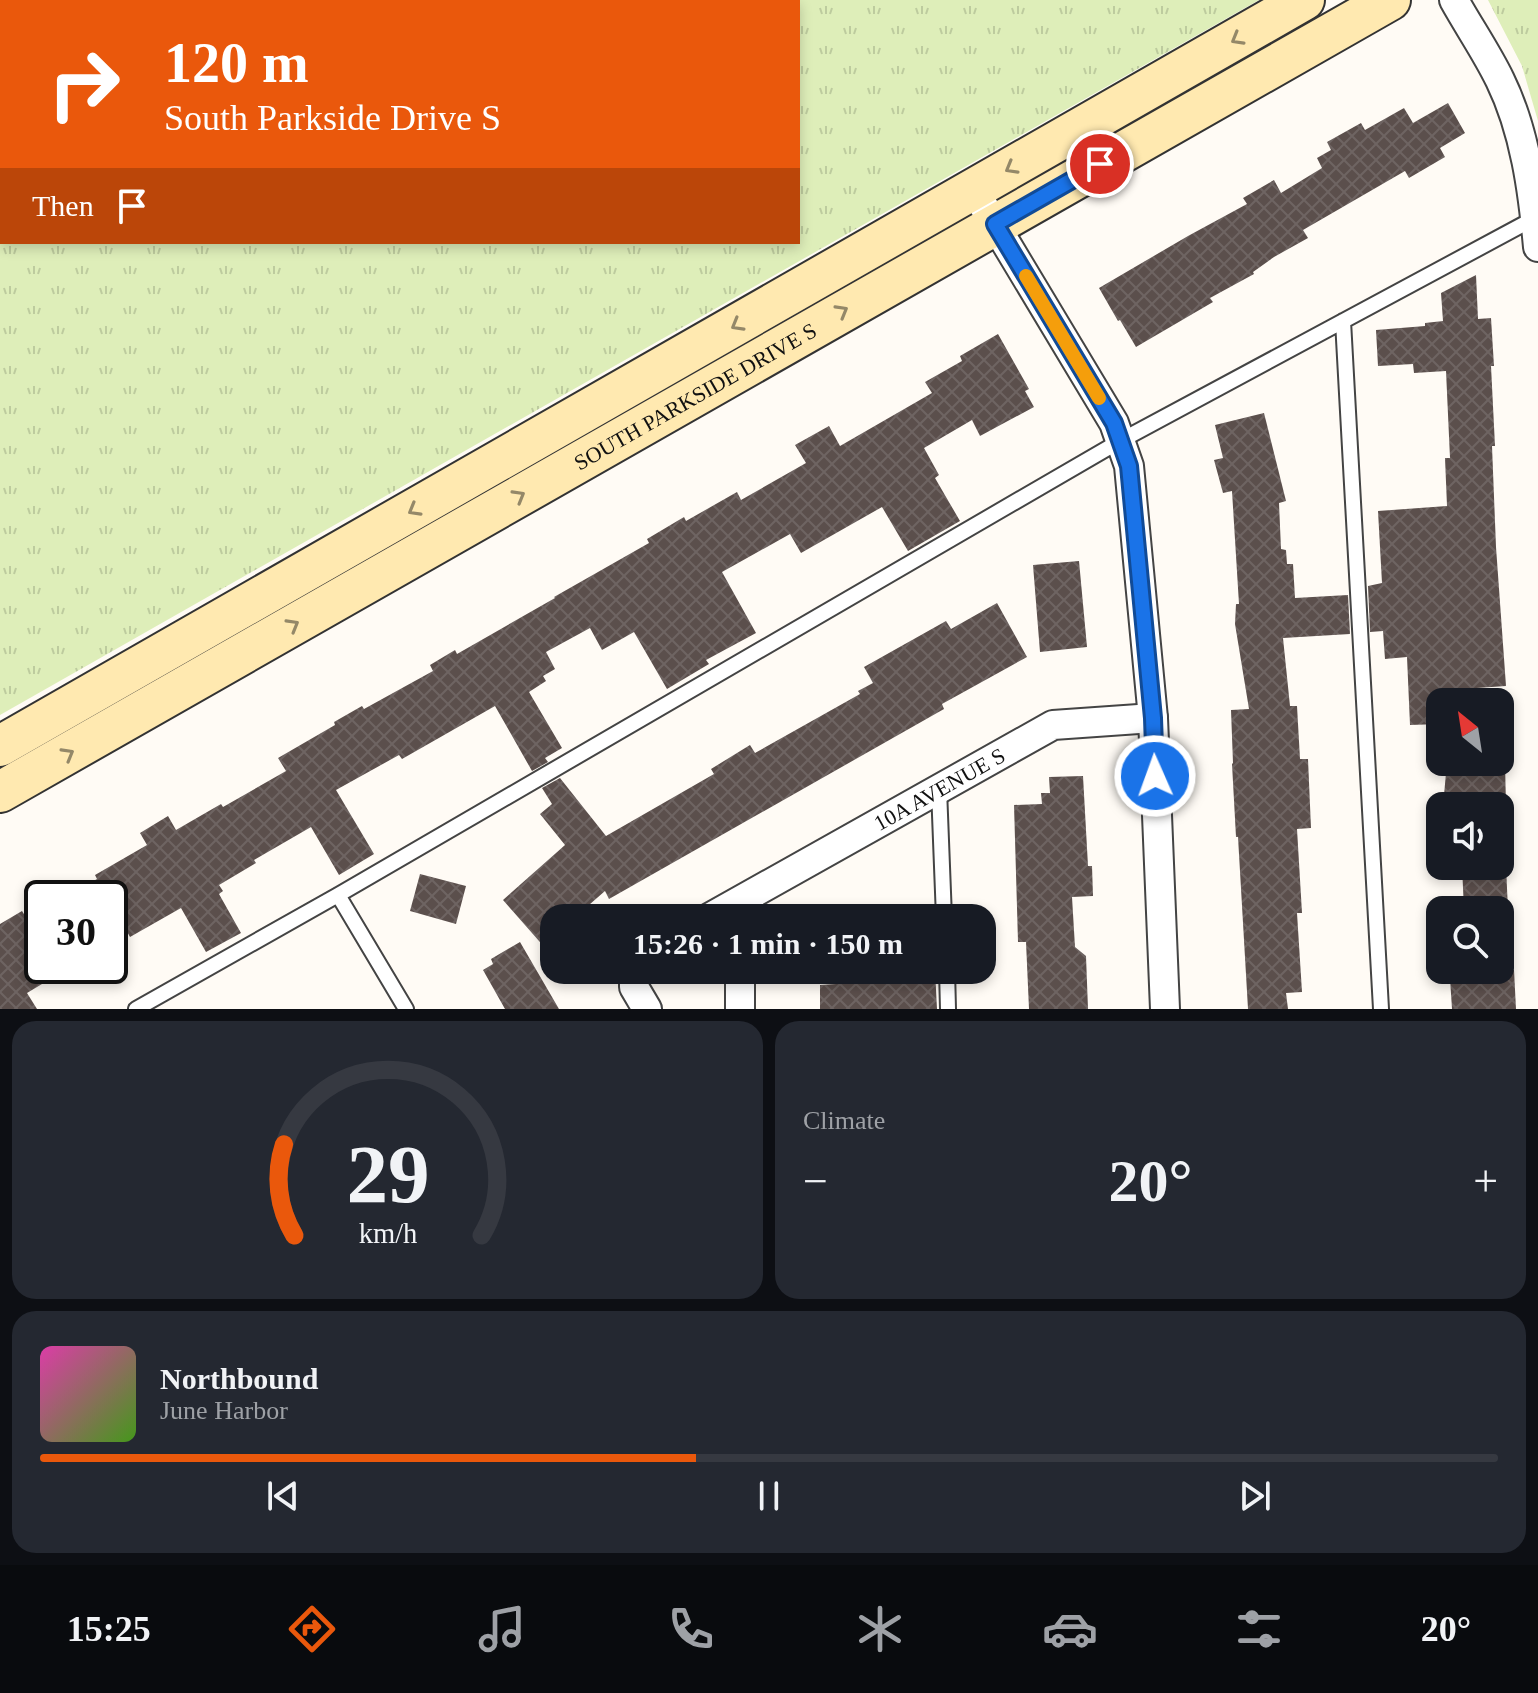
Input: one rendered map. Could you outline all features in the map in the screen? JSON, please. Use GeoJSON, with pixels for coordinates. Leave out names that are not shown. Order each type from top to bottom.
{"type":"FeatureCollection","features":[{"type":"Feature","properties":{"kind":"main road","name":"SOUTH PARKSIDE DRIVE S"},"geometry":{"type":"LineString","coordinates":[[0,746],[1304,0]]}},
{"type":"Feature","properties":{"kind":"main road","name":"SOUTH PARKSIDE DRIVE S"},"geometry":{"type":"LineString","coordinates":[[0,792],[1390,0]]}},
{"type":"Feature","properties":{"kind":"street"},"geometry":{"type":"LineString","coordinates":[[1454,0],[1500,80],[1513,114],[1530,184],[1538,247]]}},
{"type":"Feature","properties":{"kind":"street"},"geometry":{"type":"LineString","coordinates":[[974,190],[1114,423],[1129,466],[1153,718],[1165,1009]]}},
{"type":"Feature","properties":{"kind":"street","name":"10A AVENUE S"},"geometry":{"type":"LineString","coordinates":[[750,904],[939,789],[1053,725],[1153,718]]}},
{"type":"Feature","properties":{"kind":"street"},"geometry":{"type":"LineString","coordinates":[[634,984],[647,1009]]}},
{"type":"Feature","properties":{"kind":"street"},"geometry":{"type":"LineString","coordinates":[[740,984],[740,1009]]}},
{"type":"Feature","properties":{"kind":"lane"},"geometry":{"type":"LineString","coordinates":[[136,1009],[1120,441],[1535,218]]}},
{"type":"Feature","properties":{"kind":"lane"},"geometry":{"type":"LineString","coordinates":[[1343,321],[1381,1009]]}},
{"type":"Feature","properties":{"kind":"lane"},"geometry":{"type":"LineString","coordinates":[[939,789],[943,904]]}},
{"type":"Feature","properties":{"kind":"lane"},"geometry":{"type":"LineString","coordinates":[[338,895],[406,1009]]}},
{"type":"Feature","properties":{"kind":"lane"},"geometry":{"type":"LineString","coordinates":[[947,984],[948,1009]]}},
{"type":"Feature","properties":{"kind":"green space"},"geometry":{"type":"Polygon","coordinates":[[[800,0],[1259,0],[0,715],[0,244],[800,244],[800,0]]]}},
{"type":"Feature","properties":{"kind":"green space"},"geometry":{"type":"Polygon","coordinates":[[[1488,0],[1538,0],[1538,121],[1522,66],[1488,0]]]}},
{"type":"Feature","properties":{"kind":"building"},"geometry":{"type":"Polygon","coordinates":[[[1448,103],[1465,133],[1440,148],[1445,157],[1409,178],[1405,171],[1303,230],[1308,238],[1274,257],[1254,274],[1210,298],[1213,302],[1136,347],[1099,288],[1247,204],[1243,198],[1274,180],[1281,193],[1322,168],[1317,158],[1331,150],[1327,142],[1361,123],[1365,130],[1404,108],[1413,123],[1448,103]]]}},
{"type":"Feature","properties":{"kind":"building"},"geometry":{"type":"Polygon","coordinates":[[[1476,275],[1478,319],[1491,318],[1496,547],[1506,686],[1426,688],[1426,724],[1410,725],[1407,657],[1385,659],[1383,631],[1370,632],[1368,586],[1382,583],[1378,511],[1447,506],[1445,458],[1450,458],[1446,371],[1414,373],[1413,364],[1378,366],[1376,330],[1425,326],[1425,323],[1443,321],[1441,293],[1476,275]]]}},
{"type":"Feature","properties":{"kind":"building"},"geometry":{"type":"Polygon","coordinates":[[[998,334],[1029,389],[1025,391],[1034,407],[980,436],[972,420],[924,448],[939,475],[935,478],[960,521],[908,551],[882,507],[801,553],[790,534],[722,572],[756,633],[706,660],[709,664],[667,689],[634,632],[602,650],[590,628],[546,652],[555,669],[543,676],[546,681],[529,692],[562,748],[545,758],[548,762],[532,771],[495,706],[402,759],[399,755],[336,790],[374,854],[339,875],[311,827],[254,860],[256,863],[219,885],[223,891],[219,894],[241,933],[206,952],[181,908],[130,937],[128,880],[95,880],[95,875],[147,845],[140,833],[168,816],[176,830],[286,771],[278,758],[362,706],[364,709],[433,671],[430,665],[455,650],[457,654],[555,598],[649,543],[647,539],[684,517],[686,521],[737,492],[741,500],[806,463],[795,445],[829,426],[840,446],[932,393],[925,382],[962,361],[960,356],[998,334]]]}},
{"type":"Feature","properties":{"kind":"building"},"geometry":{"type":"Polygon","coordinates":[[[1264,413],[1286,501],[1279,503],[1281,549],[1286,550],[1287,564],[1293,564],[1295,598],[1348,595],[1350,634],[1283,638],[1290,706],[1297,706],[1300,759],[1308,759],[1311,828],[1297,829],[1302,913],[1297,913],[1302,992],[1286,993],[1288,1009],[1248,1009],[1231,710],[1249,709],[1235,624],[1236,604],[1239,604],[1232,491],[1223,493],[1214,460],[1223,458],[1215,425],[1264,413]]]}},
{"type":"Feature","properties":{"kind":"building"},"geometry":{"type":"Polygon","coordinates":[[[1079,561],[1087,647],[1040,652],[1033,565],[1079,561]]]}},
{"type":"Feature","properties":{"kind":"building"},"geometry":{"type":"Polygon","coordinates":[[[997,603],[1027,657],[942,704],[944,709],[609,899],[605,891],[590,904],[540,904],[540,942],[503,900],[565,845],[540,814],[552,804],[542,788],[560,778],[606,836],[714,774],[711,769],[750,745],[755,753],[860,694],[858,691],[873,683],[864,667],[946,621],[951,629],[997,603]]]}},
{"type":"Feature","properties":{"kind":"building"},"geometry":{"type":"Polygon","coordinates":[[[1083,776],[1088,866],[1092,866],[1093,896],[1072,897],[1075,947],[1086,956],[1088,1009],[1029,1009],[1026,942],[1018,942],[1014,805],[1042,804],[1041,793],[1050,793],[1049,777],[1083,776]]]}},
{"type":"Feature","properties":{"kind":"building"},"geometry":{"type":"Polygon","coordinates":[[[1446,776],[1505,776],[1506,792],[1444,792],[1446,776]]]}},
{"type":"Feature","properties":{"kind":"building"},"geometry":{"type":"Polygon","coordinates":[[[420,874],[466,886],[456,924],[410,911],[420,874]]]}},
{"type":"Feature","properties":{"kind":"building"},"geometry":{"type":"Polygon","coordinates":[[[1463,880],[1507,880],[1507,896],[1463,896],[1463,880]]]}},
{"type":"Feature","properties":{"kind":"building"},"geometry":{"type":"Polygon","coordinates":[[[22,911],[24,914],[24,984],[42,984],[27,993],[37,1009],[0,1009],[0,924],[22,911]]]}},
{"type":"Feature","properties":{"kind":"building"},"geometry":{"type":"Polygon","coordinates":[[[520,942],[540,976],[540,984],[544,984],[559,1009],[505,1009],[483,970],[493,964],[491,959],[520,942]]]}},
{"type":"Feature","properties":{"kind":"building"},"geometry":{"type":"Polygon","coordinates":[[[1514,970],[1516,1009],[1452,1009],[1450,984],[1514,984],[1514,970]]]}},
{"type":"Feature","properties":{"kind":"building"},"geometry":{"type":"Polygon","coordinates":[[[936,984],[937,1009],[820,1009],[820,985],[936,984]]]}},
{"type":"Feature","properties":{"kind":"slow traffic"},"geometry":{"type":"LineString","coordinates":[[1026,276],[1099,398]]}},
{"type":"Feature","properties":{"kind":"route"},"geometry":{"type":"LineString","coordinates":[[1100,164],[995,224],[1114,423],[1129,466],[1153,718],[1155,776]]}}]}
